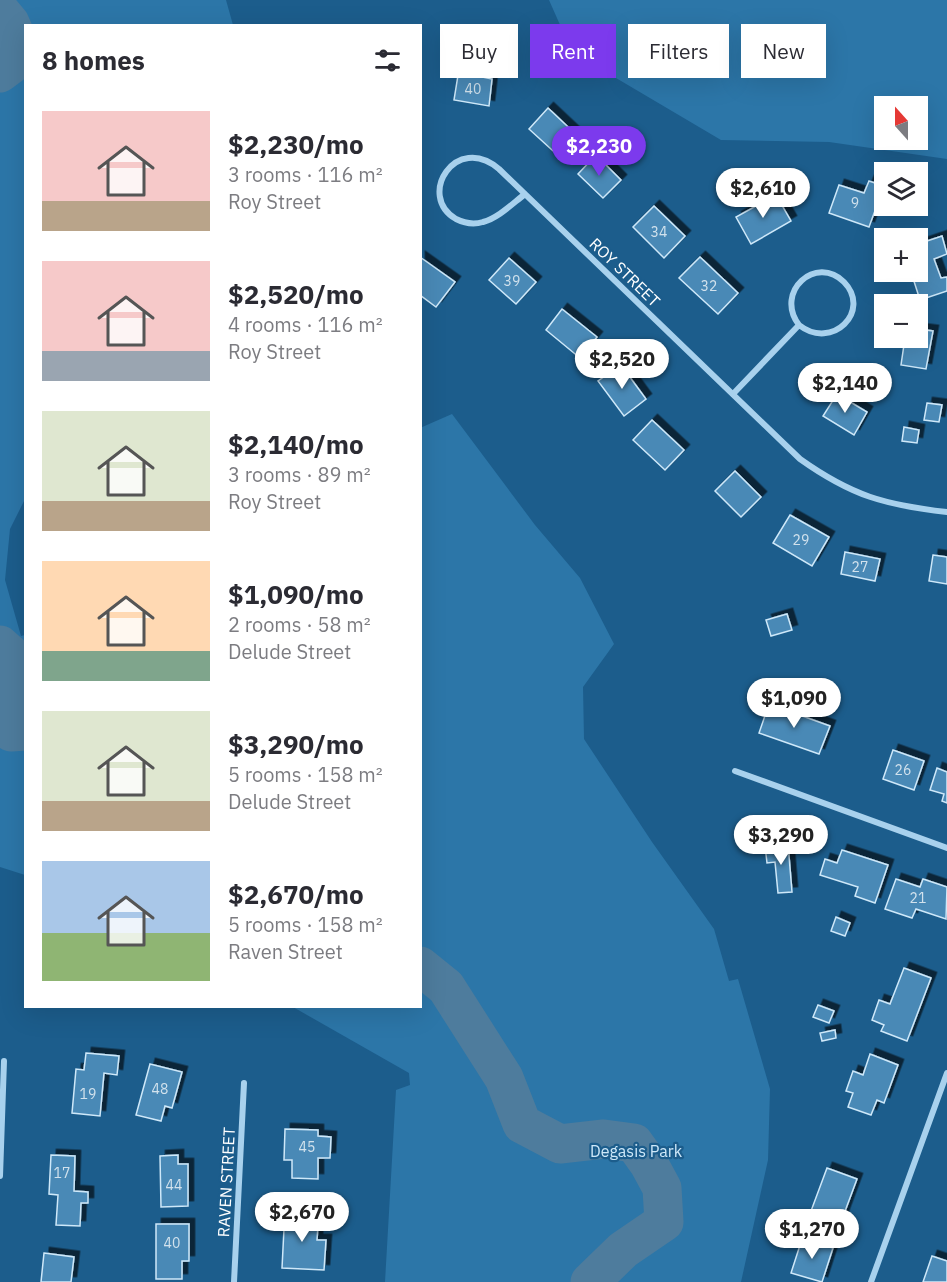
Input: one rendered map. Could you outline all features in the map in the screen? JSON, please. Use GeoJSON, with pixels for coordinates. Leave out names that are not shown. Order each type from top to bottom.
{"type":"FeatureCollection","features":[{"type":"Feature","properties":{"kind":"street","name":"ROY STREET"},"geometry":{"type":"LineString","coordinates":[[525,194],[493,218],[472,224],[462,222],[445,208],[440,198],[440,187],[443,176],[458,160],[480,157],[490,161],[525,194],[801,459],[847,489],[904,507],[947,512]]}},
{"type":"Feature","properties":{"kind":"street"},"geometry":{"type":"LineString","coordinates":[[819,273],[828,273],[843,281],[852,297],[851,314],[841,329],[824,335],[815,334],[800,326],[794,319],[791,301],[793,293],[803,279],[819,273]]}},
{"type":"Feature","properties":{"kind":"street"},"geometry":{"type":"LineString","coordinates":[[733,394],[800,326]]}},
{"type":"Feature","properties":{"kind":"street"},"geometry":{"type":"LineString","coordinates":[[735,771],[947,848]]}},
{"type":"Feature","properties":{"kind":"street"},"geometry":{"type":"LineString","coordinates":[[0,1176],[4,1061]]}},
{"type":"Feature","properties":{"kind":"street"},"geometry":{"type":"LineString","coordinates":[[871,1282],[947,1073]]}},
{"type":"Feature","properties":{"kind":"street","name":"RAVEN STREET"},"geometry":{"type":"LineString","coordinates":[[234,1282],[244,1083]]}},
{"type":"Feature","properties":{"kind":"green space"},"geometry":{"type":"Polygon","coordinates":[[[0,0],[226,0],[233,24],[24,24],[24,501],[10,529],[5,580],[21,636],[24,635],[24,875],[0,867],[0,0]]]}},
{"type":"Feature","properties":{"kind":"green space"},"geometry":{"type":"Polygon","coordinates":[[[549,0],[947,0],[947,159],[885,150],[928,150],[928,96],[874,96],[874,148],[829,142],[721,140],[616,78],[616,24],[560,24],[549,0]]]}},
{"type":"Feature","properties":{"kind":"green space","name":"Degasis Park"},"geometry":{"type":"Polygon","coordinates":[[[452,414],[535,525],[580,578],[614,644],[583,687],[584,739],[652,842],[714,929],[729,981],[738,979],[770,1089],[768,1160],[741,1282],[385,1282],[396,1090],[410,1085],[409,1073],[295,1008],[422,1008],[422,427],[452,414]]]}},
{"type":"Feature","properties":{"kind":"building"},"geometry":{"type":"Polygon","coordinates":[[[458,78],[492,79],[489,106],[454,100],[458,78]]]}},
{"type":"Feature","properties":{"kind":"building"},"geometry":{"type":"Polygon","coordinates":[[[548,108],[582,140],[563,160],[529,129],[548,108]]]}},
{"type":"Feature","properties":{"kind":"building"},"geometry":{"type":"Polygon","coordinates":[[[596,155],[621,180],[603,198],[578,174],[596,155]]]}},
{"type":"Feature","properties":{"kind":"building"},"geometry":{"type":"Polygon","coordinates":[[[869,181],[874,183],[874,213],[869,227],[829,213],[839,185],[864,193],[869,181]]]}},
{"type":"Feature","properties":{"kind":"building"},"geometry":{"type":"Polygon","coordinates":[[[776,195],[791,221],[751,244],[736,217],[776,195]]]}},
{"type":"Feature","properties":{"kind":"building"},"geometry":{"type":"Polygon","coordinates":[[[654,206],[685,236],[664,258],[633,227],[654,206]]]}},
{"type":"Feature","properties":{"kind":"building"},"geometry":{"type":"Polygon","coordinates":[[[942,236],[947,254],[934,259],[941,278],[947,277],[947,291],[928,297],[928,294],[918,294],[914,282],[928,282],[928,241],[942,236]]]}},
{"type":"Feature","properties":{"kind":"building"},"geometry":{"type":"Polygon","coordinates":[[[700,257],[738,293],[718,314],[679,278],[700,257]]]}},
{"type":"Feature","properties":{"kind":"building"},"geometry":{"type":"Polygon","coordinates":[[[422,258],[455,282],[436,307],[422,296],[422,258]]]}},
{"type":"Feature","properties":{"kind":"building"},"geometry":{"type":"Polygon","coordinates":[[[509,258],[536,282],[516,304],[489,280],[509,258]]]}},
{"type":"Feature","properties":{"kind":"building"},"geometry":{"type":"Polygon","coordinates":[[[562,309],[597,337],[580,358],[546,330],[562,309]]]}},
{"type":"Feature","properties":{"kind":"building"},"geometry":{"type":"Polygon","coordinates":[[[928,330],[933,331],[926,369],[901,365],[904,348],[928,348],[928,330]]]}},
{"type":"Feature","properties":{"kind":"building"},"geometry":{"type":"Polygon","coordinates":[[[621,365],[646,399],[624,416],[598,381],[621,365]]]}},
{"type":"Feature","properties":{"kind":"building"},"geometry":{"type":"Polygon","coordinates":[[[837,394],[867,412],[854,435],[823,416],[837,394]]]}},
{"type":"Feature","properties":{"kind":"building"},"geometry":{"type":"Polygon","coordinates":[[[927,403],[942,405],[939,422],[924,420],[927,403]]]}},
{"type":"Feature","properties":{"kind":"building"},"geometry":{"type":"Polygon","coordinates":[[[652,420],[684,450],[665,470],[633,440],[652,420]]]}},
{"type":"Feature","properties":{"kind":"building"},"geometry":{"type":"Polygon","coordinates":[[[904,427],[919,430],[917,443],[902,441],[904,427]]]}},
{"type":"Feature","properties":{"kind":"building"},"geometry":{"type":"Polygon","coordinates":[[[735,471],[761,497],[741,517],[715,491],[735,471]]]}},
{"type":"Feature","properties":{"kind":"building"},"geometry":{"type":"Polygon","coordinates":[[[790,515],[829,537],[812,566],[773,543],[790,515]]]}},
{"type":"Feature","properties":{"kind":"building"},"geometry":{"type":"Polygon","coordinates":[[[845,552],[880,559],[875,581],[841,574],[845,552]]]}},
{"type":"Feature","properties":{"kind":"building"},"geometry":{"type":"Polygon","coordinates":[[[933,555],[947,557],[947,584],[929,581],[933,555]]]}},
{"type":"Feature","properties":{"kind":"building"},"geometry":{"type":"Polygon","coordinates":[[[787,614],[792,630],[771,636],[766,620],[787,614]]]}},
{"type":"Feature","properties":{"kind":"building"},"geometry":{"type":"Polygon","coordinates":[[[769,704],[830,726],[819,754],[759,733],[769,704]]]}},
{"type":"Feature","properties":{"kind":"building"},"geometry":{"type":"Polygon","coordinates":[[[893,750],[924,761],[914,790],[883,779],[893,750]]]}},
{"type":"Feature","properties":{"kind":"building"},"geometry":{"type":"Polygon","coordinates":[[[937,768],[947,772],[947,803],[942,801],[944,794],[930,790],[937,768]]]}},
{"type":"Feature","properties":{"kind":"building"},"geometry":{"type":"Polygon","coordinates":[[[788,844],[792,892],[778,893],[775,862],[767,863],[765,846],[788,844]]]}},
{"type":"Feature","properties":{"kind":"building"},"geometry":{"type":"Polygon","coordinates":[[[842,850],[888,865],[875,903],[855,896],[858,887],[820,875],[825,859],[837,863],[842,850]]]}},
{"type":"Feature","properties":{"kind":"building"},"geometry":{"type":"Polygon","coordinates":[[[896,879],[920,887],[923,879],[947,887],[946,919],[916,909],[912,918],[885,909],[896,879]]]}},
{"type":"Feature","properties":{"kind":"building"},"geometry":{"type":"Polygon","coordinates":[[[836,917],[850,923],[845,936],[831,931],[836,917]]]}},
{"type":"Feature","properties":{"kind":"building"},"geometry":{"type":"Polygon","coordinates":[[[904,968],[931,978],[907,1041],[881,1031],[884,1025],[872,1020],[879,1000],[890,1004],[904,968]]]}},
{"type":"Feature","properties":{"kind":"building"},"geometry":{"type":"Polygon","coordinates":[[[818,1005],[834,1011],[829,1023],[813,1017],[818,1005]]]}},
{"type":"Feature","properties":{"kind":"building"},"geometry":{"type":"Polygon","coordinates":[[[835,1030],[836,1038],[822,1041],[820,1033],[835,1030]]]}},
{"type":"Feature","properties":{"kind":"building"},"geometry":{"type":"Polygon","coordinates":[[[86,1053],[119,1056],[117,1075],[104,1073],[100,1116],[72,1113],[76,1069],[84,1070],[86,1053]]]}},
{"type":"Feature","properties":{"kind":"building"},"geometry":{"type":"Polygon","coordinates":[[[870,1054],[898,1065],[884,1103],[877,1100],[871,1115],[848,1107],[853,1093],[846,1091],[853,1071],[863,1075],[870,1054]]]}},
{"type":"Feature","properties":{"kind":"building"},"geometry":{"type":"Polygon","coordinates":[[[150,1064],[182,1072],[172,1108],[165,1106],[161,1121],[136,1115],[150,1064]]]}},
{"type":"Feature","properties":{"kind":"building"},"geometry":{"type":"Polygon","coordinates":[[[285,1129],[318,1130],[318,1136],[331,1137],[330,1158],[318,1158],[318,1179],[292,1178],[292,1160],[284,1160],[285,1129]]]}},
{"type":"Feature","properties":{"kind":"building"},"geometry":{"type":"Polygon","coordinates":[[[51,1155],[75,1156],[74,1191],[88,1192],[88,1203],[81,1203],[80,1226],[56,1225],[58,1195],[49,1194],[51,1155]]]}},
{"type":"Feature","properties":{"kind":"building"},"geometry":{"type":"Polygon","coordinates":[[[178,1155],[178,1164],[188,1164],[188,1206],[161,1207],[160,1156],[178,1155]]]}},
{"type":"Feature","properties":{"kind":"building"},"geometry":{"type":"Polygon","coordinates":[[[827,1168],[857,1179],[841,1222],[811,1211],[827,1168]]]}},
{"type":"Feature","properties":{"kind":"building"},"geometry":{"type":"Polygon","coordinates":[[[285,1209],[310,1211],[309,1225],[318,1225],[317,1240],[326,1240],[324,1270],[282,1268],[285,1209]]]}},
{"type":"Feature","properties":{"kind":"building"},"geometry":{"type":"Polygon","coordinates":[[[156,1224],[189,1224],[189,1261],[182,1261],[182,1279],[156,1279],[156,1224]]]}},
{"type":"Feature","properties":{"kind":"building"},"geometry":{"type":"Polygon","coordinates":[[[802,1239],[833,1248],[822,1282],[791,1273],[802,1239]]]}},
{"type":"Feature","properties":{"kind":"building"},"geometry":{"type":"Polygon","coordinates":[[[44,1253],[74,1257],[71,1282],[41,1282],[44,1253]]]}},
{"type":"Feature","properties":{"kind":"building"},"geometry":{"type":"Polygon","coordinates":[[[932,1256],[947,1261],[947,1282],[923,1282],[932,1256]]]}},
{"type":"Feature","properties":{"kind":"waterway"},"geometry":{"type":"LineString","coordinates":[[0,11],[10,23],[21,48],[16,61],[0,73]]}},
{"type":"Feature","properties":{"kind":"waterway"},"geometry":{"type":"LineString","coordinates":[[0,645],[17,660],[17,681],[9,721],[11,732],[24,731]]}},
{"type":"Feature","properties":{"kind":"waterway"},"geometry":{"type":"LineString","coordinates":[[422,968],[446,987],[504,1078],[522,1124],[560,1144],[604,1139],[634,1143],[662,1188],[664,1222],[623,1250],[590,1282]]}}]}
